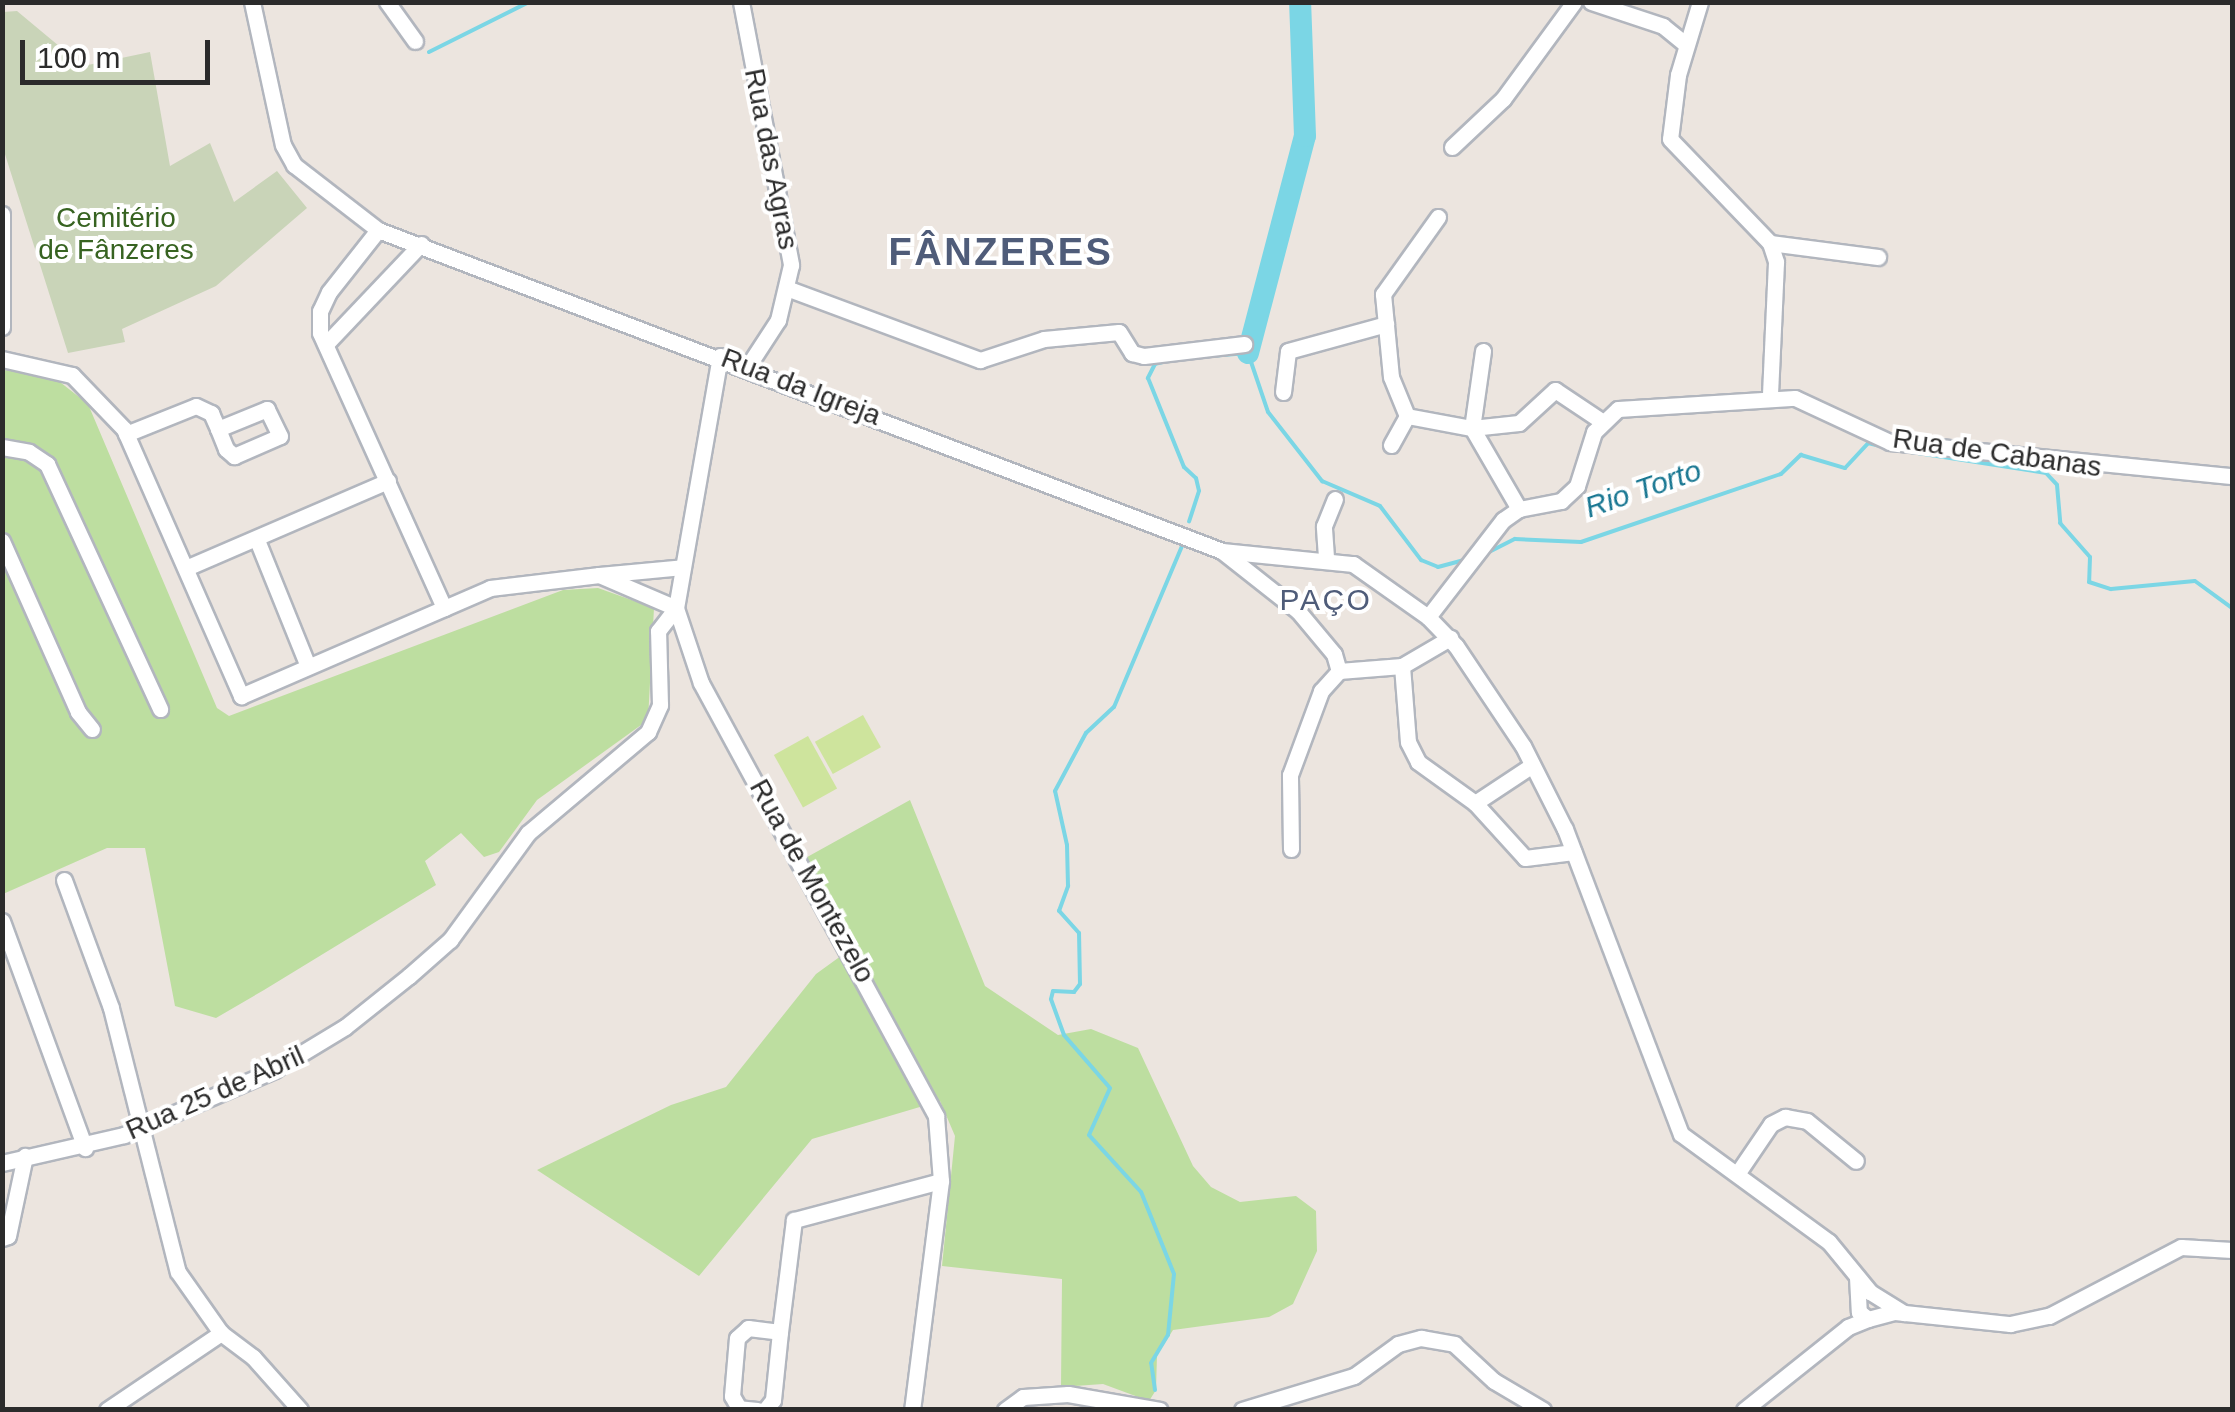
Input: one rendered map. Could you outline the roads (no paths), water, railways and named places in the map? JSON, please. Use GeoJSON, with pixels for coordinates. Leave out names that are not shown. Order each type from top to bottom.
{"type":"FeatureCollection","features":[{"type":"Feature","properties":{"kind":"street"},"geometry":{"type":"LineString","coordinates":[[252,2],[282,145],[294,164],[378,230],[320,311],[326,344],[444,608]]}},
{"type":"Feature","properties":{"kind":"street"},"geometry":{"type":"LineString","coordinates":[[387,2],[415,41]]}},
{"type":"Feature","properties":{"kind":"street","name":"Rua das Agras"},"geometry":{"type":"LineString","coordinates":[[741,2],[787,228],[789,289],[748,366]]}},
{"type":"Feature","properties":{"kind":"street"},"geometry":{"type":"LineString","coordinates":[[1452,148],[1503,99],[1574,2]]}},
{"type":"Feature","properties":{"kind":"street"},"geometry":{"type":"LineString","coordinates":[[1590,2],[1663,26],[1685,44]]}},
{"type":"Feature","properties":{"kind":"street"},"geometry":{"type":"LineString","coordinates":[[1700,2],[1685,44],[1670,140],[1770,243],[1776,262],[1770,396]]}},
{"type":"Feature","properties":{"kind":"street"},"geometry":{"type":"LineString","coordinates":[[2,214],[2,327]]}},
{"type":"Feature","properties":{"kind":"street"},"geometry":{"type":"LineString","coordinates":[[1407,416],[1391,377],[1383,294],[1438,217]]}},
{"type":"Feature","properties":{"kind":"street","name":"Rua da Igreja"},"geometry":{"type":"LineString","coordinates":[[378,230],[748,366],[1222,550]]}},
{"type":"Feature","properties":{"kind":"street"},"geometry":{"type":"LineString","coordinates":[[1770,243],[1878,258]]}},
{"type":"Feature","properties":{"kind":"street"},"geometry":{"type":"LineString","coordinates":[[326,344],[421,244]]}},
{"type":"Feature","properties":{"kind":"street"},"geometry":{"type":"LineString","coordinates":[[789,289],[980,360],[1044,339],[1119,332],[1132,353],[1144,356],[1244,344]]}},
{"type":"Feature","properties":{"kind":"street"},"geometry":{"type":"LineString","coordinates":[[1283,392],[1288,352],[1386,324]]}},
{"type":"Feature","properties":{"kind":"street"},"geometry":{"type":"LineString","coordinates":[[1483,351],[1472,428],[1519,508]]}},
{"type":"Feature","properties":{"kind":"street","name":"Rua de Montezelo"},"geometry":{"type":"LineString","coordinates":[[720,356],[676,608],[701,683],[929,1098],[940,1181],[912,1410]]}},
{"type":"Feature","properties":{"kind":"street"},"geometry":{"type":"LineString","coordinates":[[2,359],[72,376],[126,434],[240,696],[490,588],[683,568]]}},
{"type":"Feature","properties":{"kind":"street"},"geometry":{"type":"LineString","coordinates":[[1407,416],[1472,428],[1519,423],[1555,390],[1600,420],[1577,486],[1561,502],[1519,508],[1489,536],[1428,617]]}},
{"type":"Feature","properties":{"kind":"street","name":"Rua de Cabanas"},"geometry":{"type":"LineString","coordinates":[[1600,420],[1618,409],[1770,396],[1795,398],[1890,442],[2232,476]]}},
{"type":"Feature","properties":{"kind":"street"},"geometry":{"type":"LineString","coordinates":[[126,434],[196,406],[211,413],[218,429]]}},
{"type":"Feature","properties":{"kind":"street"},"geometry":{"type":"LineString","coordinates":[[1391,446],[1407,416]]}},
{"type":"Feature","properties":{"kind":"street"},"geometry":{"type":"LineString","coordinates":[[2,447],[29,452],[47,464],[160,709]]}},
{"type":"Feature","properties":{"kind":"street"},"geometry":{"type":"LineString","coordinates":[[186,568],[388,481]]}},
{"type":"Feature","properties":{"kind":"street"},"geometry":{"type":"LineString","coordinates":[[1326,558],[1324,526],[1335,499]]}},
{"type":"Feature","properties":{"kind":"street"},"geometry":{"type":"LineString","coordinates":[[257,540],[308,666]]}},
{"type":"Feature","properties":{"kind":"street"},"geometry":{"type":"LineString","coordinates":[[2,542],[78,712],[92,730]]}},
{"type":"Feature","properties":{"kind":"street"},"geometry":{"type":"LineString","coordinates":[[1222,550],[1326,558],[1354,564],[1428,617],[1450,638],[1530,766],[1574,852],[1681,1134],[1829,1242],[1853,1269],[1870,1307]]}},
{"type":"Feature","properties":{"kind":"street"},"geometry":{"type":"LineString","coordinates":[[1222,550],[1298,612],[1334,654],[1338,671]]}},
{"type":"Feature","properties":{"kind":"street"},"geometry":{"type":"LineString","coordinates":[[599,576],[676,608]]}},
{"type":"Feature","properties":{"kind":"street","name":"Rua 25 de Abril"},"geometry":{"type":"LineString","coordinates":[[2,1163],[85,1148],[145,1127],[311,1050],[450,940],[528,832],[648,732],[660,704],[658,631],[676,608]]}},
{"type":"Feature","properties":{"kind":"street"},"geometry":{"type":"LineString","coordinates":[[1291,849],[1296,748],[1321,691],[1338,671],[1402,666],[1450,638]]}},
{"type":"Feature","properties":{"kind":"street"},"geometry":{"type":"LineString","coordinates":[[1402,666],[1408,742],[1418,762],[1475,803],[1525,858],[1574,852]]}},
{"type":"Feature","properties":{"kind":"street"},"geometry":{"type":"LineString","coordinates":[[1475,803],[1530,766]]}},
{"type":"Feature","properties":{"kind":"street"},"geometry":{"type":"LineString","coordinates":[[64,880],[145,1127],[178,1272],[221,1333],[300,1410]]}},
{"type":"Feature","properties":{"kind":"street"},"geometry":{"type":"LineString","coordinates":[[2,921],[85,1148]]}},
{"type":"Feature","properties":{"kind":"street"},"geometry":{"type":"LineString","coordinates":[[1738,1174],[1771,1124],[1785,1117],[1806,1121],[1856,1161]]}},
{"type":"Feature","properties":{"kind":"street"},"geometry":{"type":"LineString","coordinates":[[2,1238],[8,1236],[25,1156]]}},
{"type":"Feature","properties":{"kind":"street"},"geometry":{"type":"LineString","coordinates":[[766,1410],[773,1400],[794,1220],[940,1181]]}},
{"type":"Feature","properties":{"kind":"street"},"geometry":{"type":"LineString","coordinates":[[1870,1307],[1984,1324],[2034,1320],[2181,1247],[2232,1250]]}},
{"type":"Feature","properties":{"kind":"street"},"geometry":{"type":"LineString","coordinates":[[1744,1410],[1870,1307]]}},
{"type":"Feature","properties":{"kind":"street"},"geometry":{"type":"LineString","coordinates":[[757,1410],[739,1408],[732,1396],[737,1338],[748,1328],[780,1332]]}},
{"type":"Feature","properties":{"kind":"street"},"geometry":{"type":"LineString","coordinates":[[107,1410],[221,1333]]}},
{"type":"Feature","properties":{"kind":"street"},"geometry":{"type":"LineString","coordinates":[[1242,1410],[1354,1376],[1398,1344],[1421,1338],[1454,1344],[1494,1380],[1543,1410]]}},
{"type":"Feature","properties":{"kind":"street"},"geometry":{"type":"LineString","coordinates":[[1005,1410],[1023,1397],[1068,1394],[1160,1410]]}},
{"type":"Feature","properties":{"kind":"waterway"},"geometry":{"type":"LineString","coordinates":[[429,52],[529,2]]}},
{"type":"Feature","properties":{"kind":"waterway","name":"Rio Torto"},"geometry":{"type":"LineString","coordinates":[[1248,353],[1305,136],[1300,2]]}},
{"type":"Feature","properties":{"kind":"waterway","name":"Rio Torto"},"geometry":{"type":"LineString","coordinates":[[1185,358],[1248,353],[1268,412],[1322,481],[1380,506],[1421,560],[1438,567],[1465,560]]}},
{"type":"Feature","properties":{"kind":"waterway"},"geometry":{"type":"LineString","coordinates":[[1171,360],[1155,364],[1148,378],[1184,467],[1196,478],[1199,491],[1189,521]]}},
{"type":"Feature","properties":{"kind":"waterway","name":"Rio Torto"},"geometry":{"type":"LineString","coordinates":[[1487,553],[1515,539],[1581,542],[1781,474],[1801,455],[1845,468],[1868,443],[1884,447]]}},
{"type":"Feature","properties":{"kind":"waterway","name":"Rio Torto"},"geometry":{"type":"LineString","coordinates":[[1898,450],[2046,473],[2057,485],[2060,523],[2090,557],[2089,582],[2111,589],[2195,581],[2232,608]]}},
{"type":"Feature","properties":{"kind":"waterway"},"geometry":{"type":"LineString","coordinates":[[1155,1390],[1151,1363],[1168,1335],[1174,1274],[1141,1192],[1089,1135],[1110,1088],[1064,1035],[1051,999],[1053,991],[1074,992],[1080,984],[1079,933],[1059,911],[1068,886],[1067,845],[1055,791],[1086,733],[1114,707],[1183,544]]}},
{"type":"Feature","properties":{"kind":"district","name":"FÂNZERES"},"geometry":{"type":"Point","coordinates":[1001,253]}},
{"type":"Feature","properties":{"kind":"district","name":"PAÇO"},"geometry":{"type":"Point","coordinates":[1326,600]}},
{"type":"Feature","properties":{"kind":"park label","name":"Cemitério de Fânzeres"},"geometry":{"type":"Point","coordinates":[116,234]}}]}
